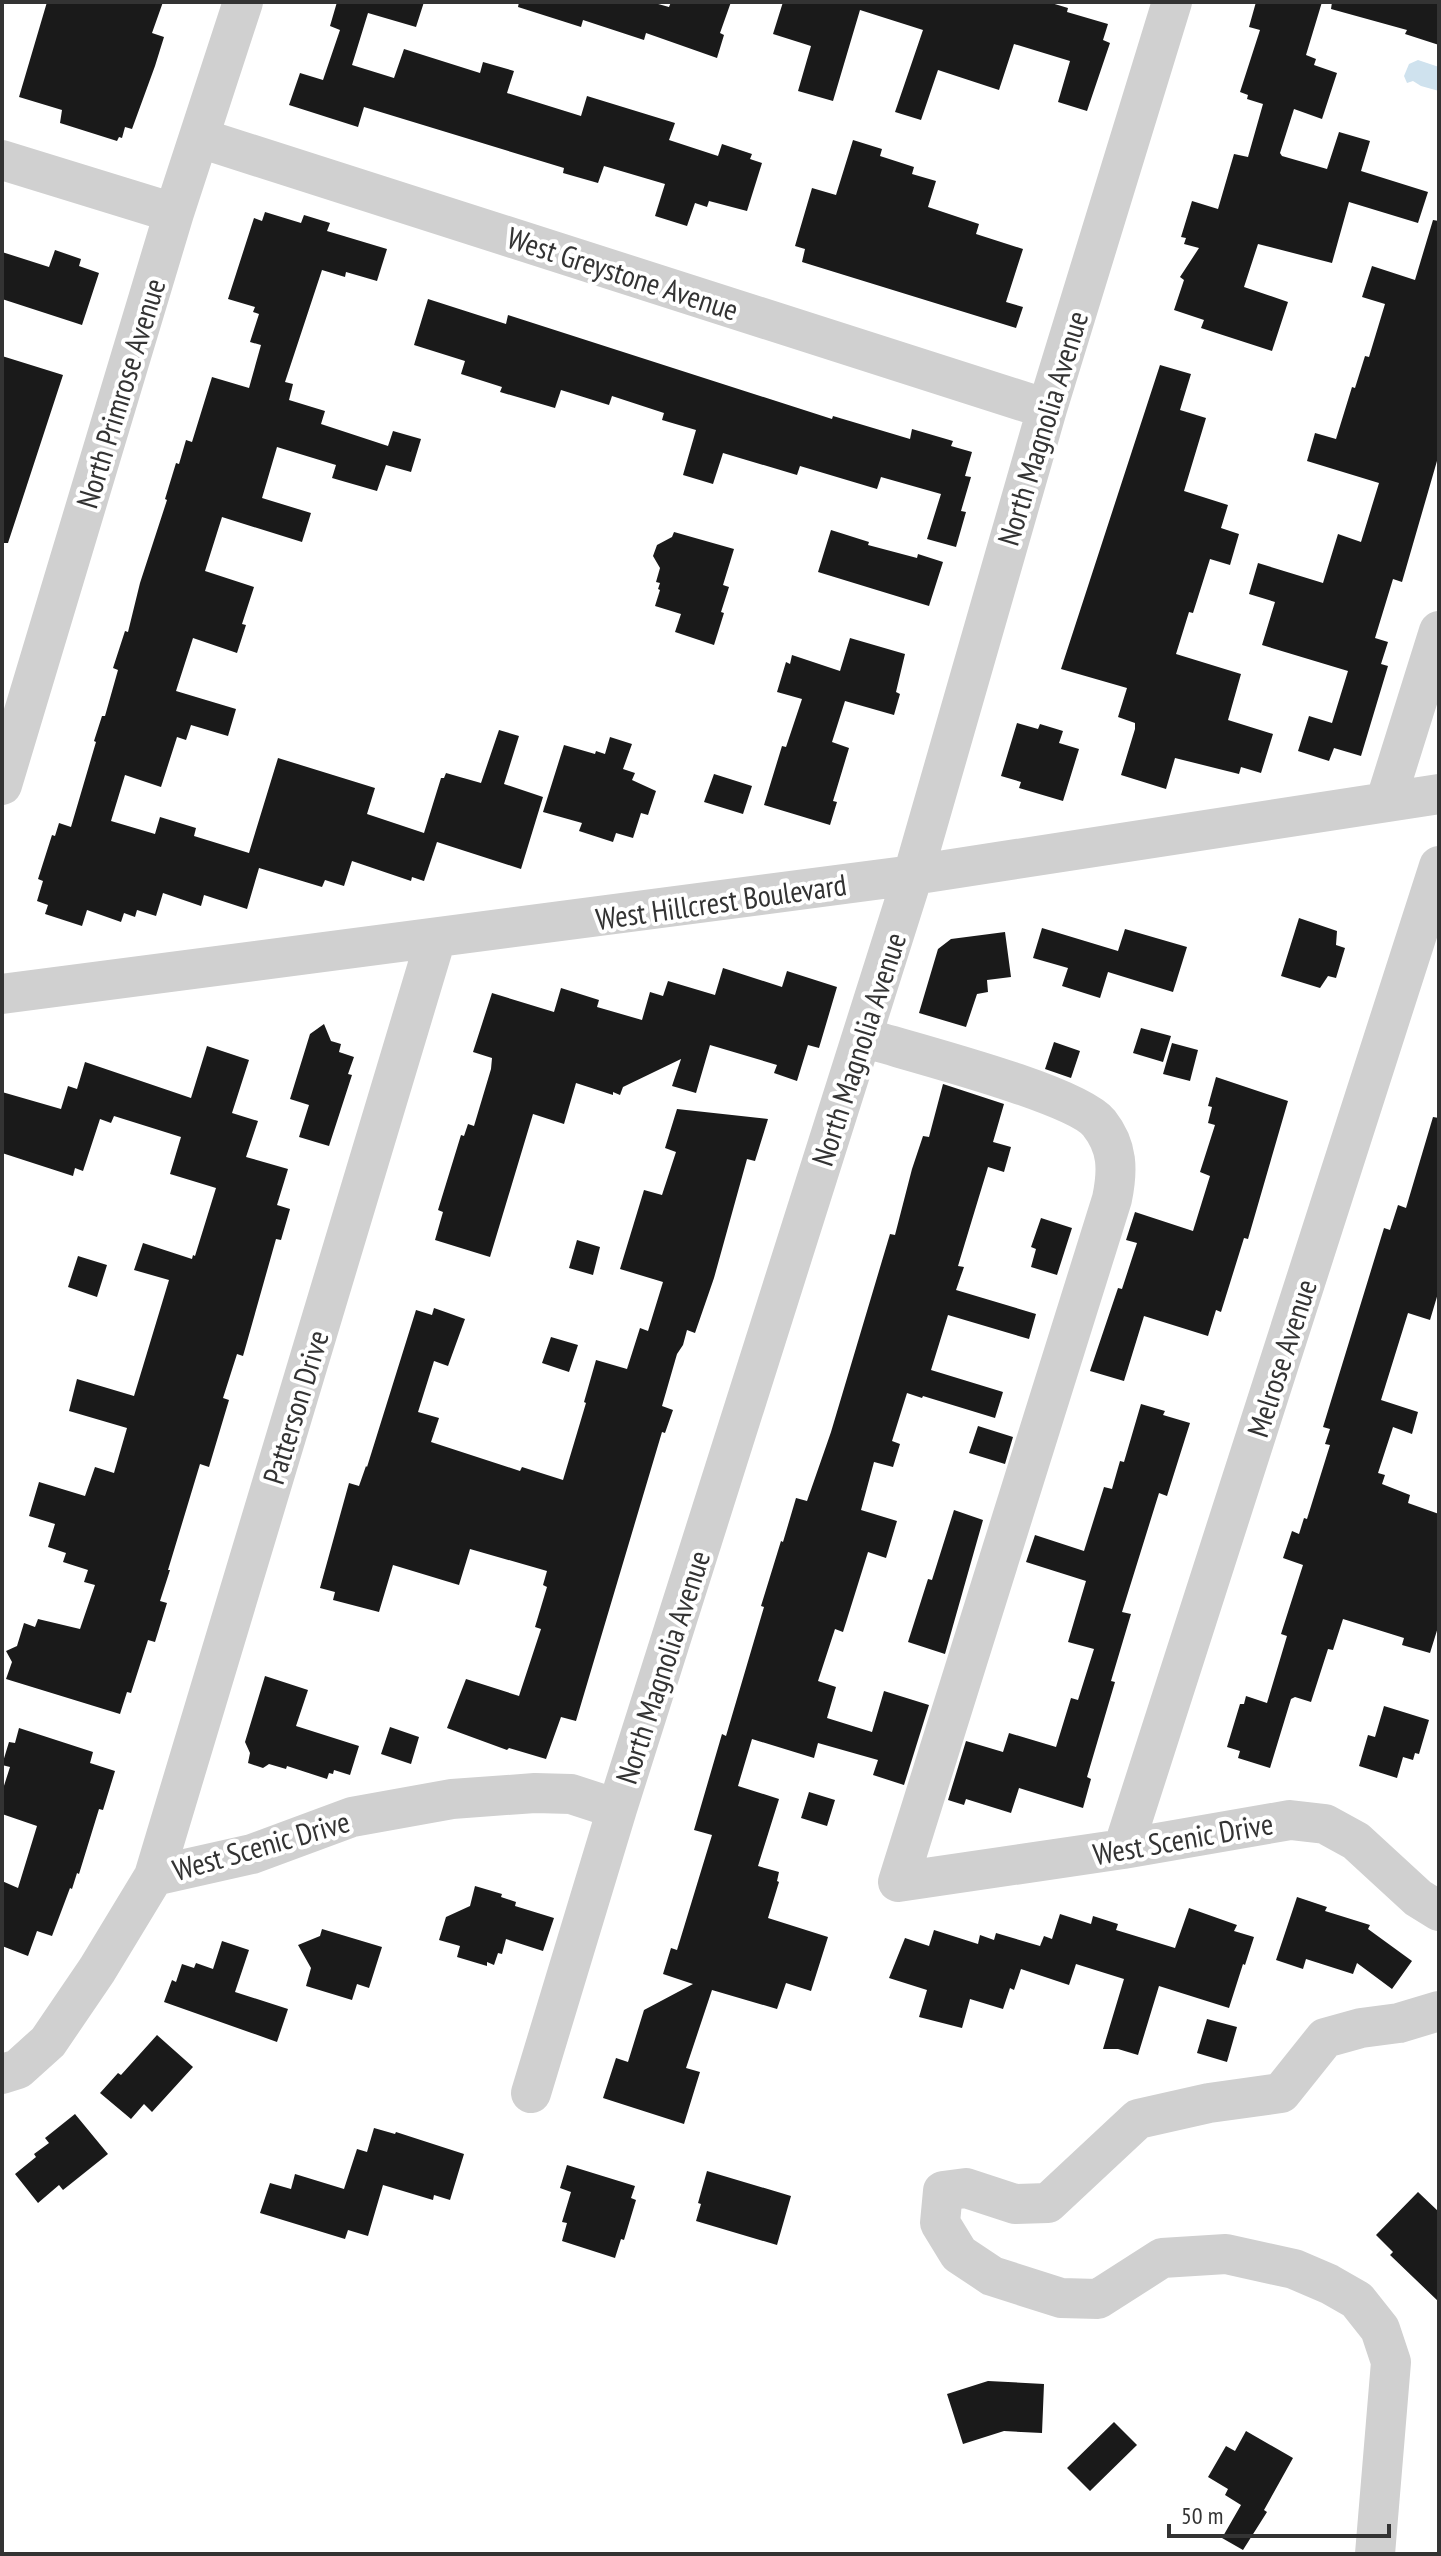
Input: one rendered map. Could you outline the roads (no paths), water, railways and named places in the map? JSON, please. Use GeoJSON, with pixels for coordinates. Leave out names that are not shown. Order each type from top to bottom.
{"type":"FeatureCollection","features":[{"type":"Feature","properties":{"kind":"street","name":"North Primrose Avenue"},"geometry":{"type":"LineString","coordinates":[[2,785],[174,213],[243,2]]}},
{"type":"Feature","properties":{"kind":"street","name":"North Magnolia Avenue"},"geometry":{"type":"LineString","coordinates":[[531,2093],[617,1809],[913,875],[1047,409],[1172,2]]}},
{"type":"Feature","properties":{"kind":"street","name":"West Greystone Avenue"},"geometry":{"type":"LineString","coordinates":[[200,138],[1047,409]]}},
{"type":"Feature","properties":{"kind":"street"},"geometry":{"type":"LineString","coordinates":[[2,160],[174,213]]}},
{"type":"Feature","properties":{"kind":"street"},"geometry":{"type":"LineString","coordinates":[[1386,800],[1439,631]]}},
{"type":"Feature","properties":{"kind":"street","name":"West Hillcrest Boulevard"},"geometry":{"type":"LineString","coordinates":[[2,994],[913,875],[1439,794]]}},
{"type":"Feature","properties":{"kind":"street","name":"Melrose Avenue"},"geometry":{"type":"LineString","coordinates":[[1123,1849],[1439,866]]}},
{"type":"Feature","properties":{"kind":"street","name":"Patterson Drive"},"geometry":{"type":"LineString","coordinates":[[154,1876],[436,938]]}},
{"type":"Feature","properties":{"kind":"street","name":"West Scenic Drive"},"geometry":{"type":"LineString","coordinates":[[862,1037],[1038,1091],[1073,1106],[1097,1121],[1114,1148],[1117,1171],[1112,1199],[898,1882],[1123,1849],[1290,1820],[1325,1824],[1356,1841],[1418,1898],[1439,1911]]}},
{"type":"Feature","properties":{"kind":"street","name":"West Scenic Drive"},"geometry":{"type":"LineString","coordinates":[[2,2074],[18,2069],[48,2042],[97,1970],[154,1876],[252,1854],[352,1817],[452,1799],[535,1793],[571,1794],[617,1809]]}},
{"type":"Feature","properties":{"kind":"street"},"geometry":{"type":"LineString","coordinates":[[1375,2554],[1391,2362],[1380,2329],[1357,2300],[1294,2269],[1226,2254],[1162,2258],[1098,2299],[1061,2298],[992,2276],[959,2254],[940,2223],[943,2191],[966,2188],[1015,2204],[1048,2203],[1138,2119],[1209,2103],[1281,2093],[1325,2038],[1361,2028],[1399,2023],[1439,2011]]}},
{"type":"Feature","properties":{"kind":"water"},"geometry":{"type":"Polygon","coordinates":[[[1418,60],[1439,67],[1439,91],[1413,81],[1407,83],[1404,76],[1409,64],[1418,60]]]}}]}
